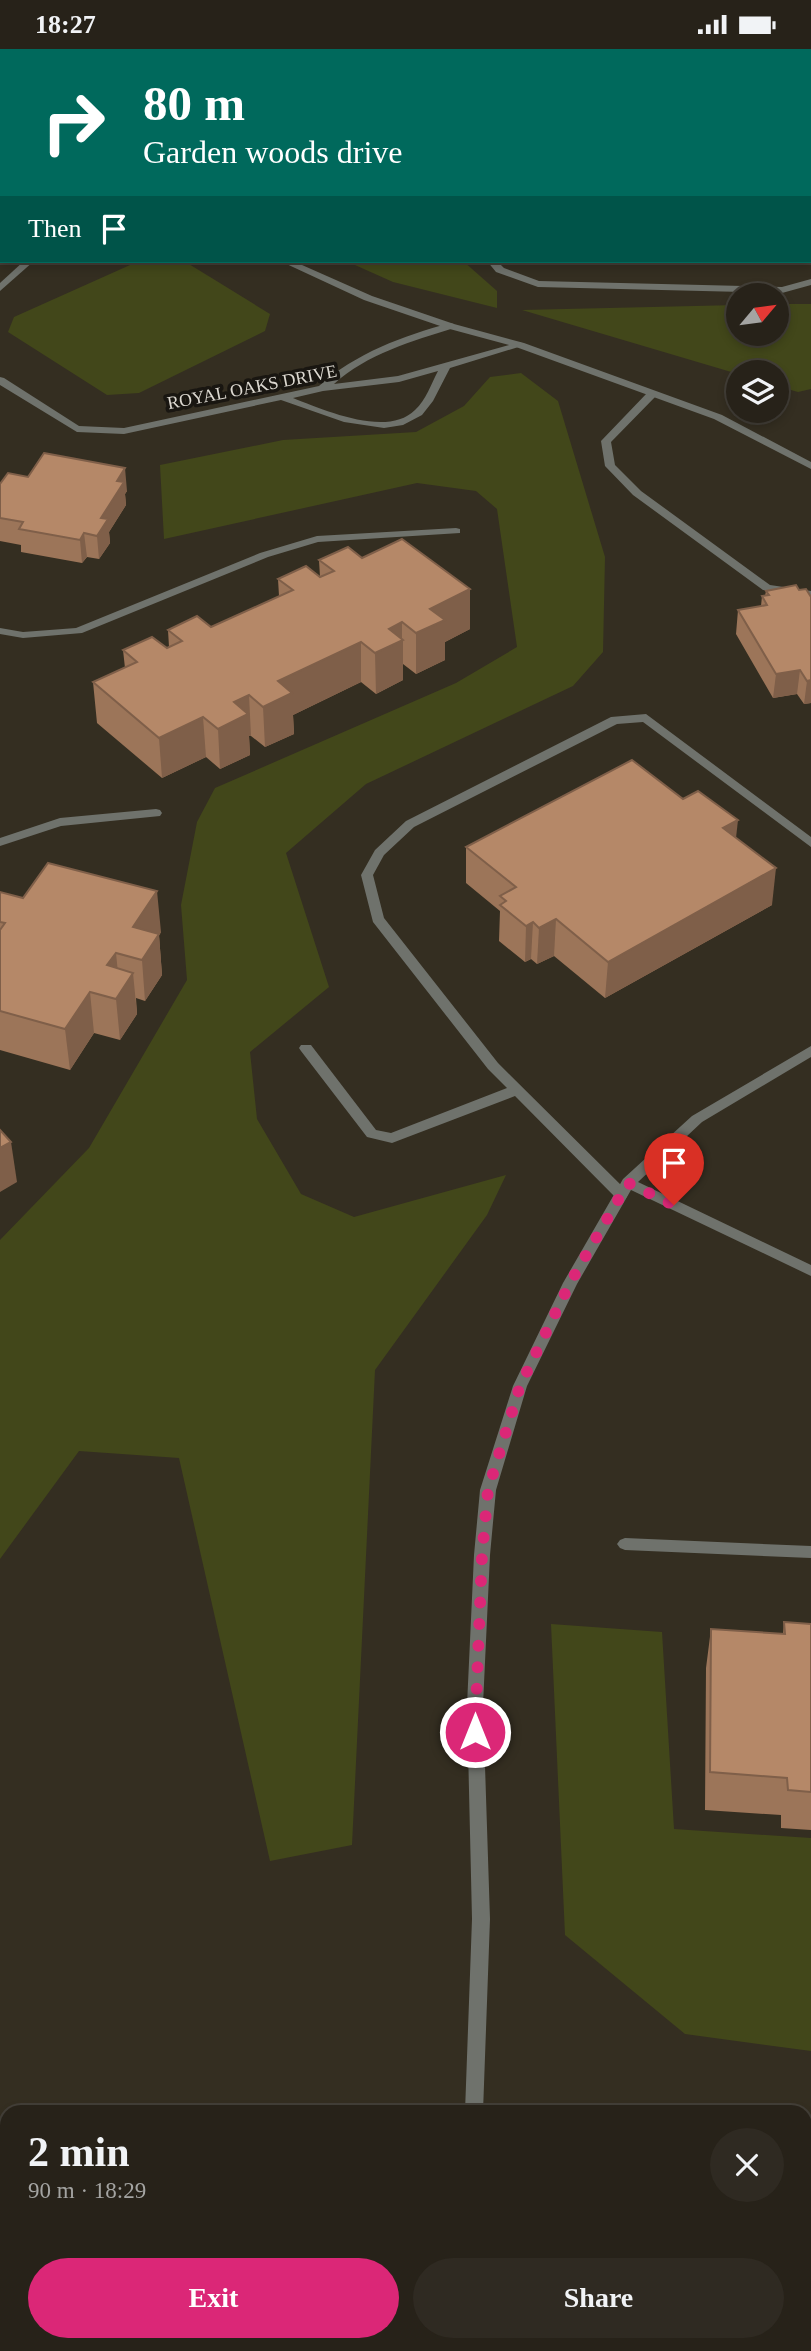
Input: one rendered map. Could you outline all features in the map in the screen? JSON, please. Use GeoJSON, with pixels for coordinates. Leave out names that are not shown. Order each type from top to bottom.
{"type":"FeatureCollection","features":[{"type":"Feature","properties":{"kind":"street"},"geometry":{"type":"LineString","coordinates":[[0,288],[27,263]]}},
{"type":"Feature","properties":{"kind":"street"},"geometry":{"type":"LineString","coordinates":[[289,263],[368,298],[450,326],[520,345],[718,417],[811,466]]}},
{"type":"Feature","properties":{"kind":"street"},"geometry":{"type":"LineString","coordinates":[[494,263],[500,270],[538,284],[782,291],[808,286],[811,282]]}},
{"type":"Feature","properties":{"kind":"street"},"geometry":{"type":"LineString","coordinates":[[323,388],[338,372],[363,358],[450,326]]}},
{"type":"Feature","properties":{"kind":"street","name":"ROYAL OAKS DRIVE"},"geometry":{"type":"LineString","coordinates":[[0,380],[77,429],[124,431],[323,388],[399,379],[520,345]]}},
{"type":"Feature","properties":{"kind":"street"},"geometry":{"type":"LineString","coordinates":[[283,397],[361,423],[388,424],[412,418],[426,405],[445,367]]}},
{"type":"Feature","properties":{"kind":"street"},"geometry":{"type":"LineString","coordinates":[[652,394],[606,441],[610,466],[637,492],[767,588],[806,593]]}},
{"type":"Feature","properties":{"kind":"street"},"geometry":{"type":"LineString","coordinates":[[0,631],[23,635],[78,631],[264,555],[317,539],[456,531]]}},
{"type":"Feature","properties":{"kind":"street"},"geometry":{"type":"LineString","coordinates":[[811,843],[646,717],[615,720],[410,824],[379,853],[366,875],[378,919],[493,1066],[625,1189],[811,1271]]}},
{"type":"Feature","properties":{"kind":"street"},"geometry":{"type":"LineString","coordinates":[[0,842],[60,822],[156,813]]}},
{"type":"Feature","properties":{"kind":"street"},"geometry":{"type":"LineString","coordinates":[[306,1048],[372,1134],[392,1138],[516,1090]]}},
{"type":"Feature","properties":{"kind":"street"},"geometry":{"type":"LineString","coordinates":[[474,2105],[481,1919],[475,1705],[488,1490],[520,1386],[570,1283],[625,1189],[697,1119],[811,1051]]}},
{"type":"Feature","properties":{"kind":"street"},"geometry":{"type":"LineString","coordinates":[[625,1544],[811,1552]]}},
{"type":"Feature","properties":{"kind":"green space"},"geometry":{"type":"Polygon","coordinates":[[[135,263],[187,263],[270,314],[265,331],[139,393],[107,395],[8,332],[14,317],[135,263]]]}},
{"type":"Feature","properties":{"kind":"green space"},"geometry":{"type":"Polygon","coordinates":[[[350,263],[465,263],[497,291],[497,308],[393,282],[350,263]]]}},
{"type":"Feature","properties":{"kind":"green space"},"geometry":{"type":"Polygon","coordinates":[[[789,304],[811,304],[811,389],[798,392],[789,389],[789,360],[726,360],[726,370],[522,310],[726,305],[726,347],[789,347],[789,304]]]}},
{"type":"Feature","properties":{"kind":"green space"},"geometry":{"type":"Polygon","coordinates":[[[521,373],[558,401],[605,557],[603,652],[573,686],[366,784],[286,853],[329,987],[250,1052],[257,1119],[301,1194],[354,1217],[506,1175],[487,1215],[375,1370],[352,1845],[270,1861],[179,1458],[79,1451],[0,1559],[0,1240],[89,1148],[187,980],[181,905],[197,822],[215,788],[456,683],[517,647],[497,509],[476,491],[417,483],[164,539],[160,465],[283,440],[416,432],[464,406],[490,377],[521,373]]]}},
{"type":"Feature","properties":{"kind":"green space"},"geometry":{"type":"Polygon","coordinates":[[[551,1624],[662,1632],[674,1829],[811,1838],[811,2051],[685,2034],[565,1935],[551,1624]]]}},
{"type":"Feature","properties":{"kind":"building"},"geometry":{"type":"Polygon","coordinates":[[[44,453],[125,468],[117,481],[124,482],[101,518],[108,519],[97,536],[84,533],[80,540],[19,529],[23,522],[0,518],[0,484],[8,473],[28,477],[44,453]]]}},
{"type":"Feature","properties":{"kind":"building"},"geometry":{"type":"Polygon","coordinates":[[[402,539],[470,589],[430,609],[445,620],[416,633],[402,622],[389,629],[403,640],[375,653],[361,642],[278,681],[292,693],[263,707],[249,695],[234,702],[248,714],[218,729],[203,717],[159,738],[93,682],[137,662],[123,650],[152,637],[167,648],[182,641],[168,630],[197,616],[211,627],[293,590],[278,579],[306,566],[320,577],[334,571],[319,560],[348,547],[362,558],[402,539]]]}},
{"type":"Feature","properties":{"kind":"building"},"geometry":{"type":"Polygon","coordinates":[[[796,585],[799,590],[806,589],[811,597],[811,680],[807,681],[800,670],[776,674],[738,610],[767,605],[762,596],[769,595],[766,591],[796,585]]]}},
{"type":"Feature","properties":{"kind":"building"},"geometry":{"type":"Polygon","coordinates":[[[632,760],[683,799],[698,791],[738,820],[723,828],[776,868],[608,962],[556,919],[539,928],[533,922],[526,926],[500,905],[506,901],[500,896],[516,887],[466,847],[632,760]]]}},
{"type":"Feature","properties":{"kind":"building"},"geometry":{"type":"Polygon","coordinates":[[[48,863],[157,891],[133,927],[159,934],[142,960],[116,953],[107,965],[133,973],[116,999],[90,992],[65,1029],[0,1011],[0,930],[5,923],[0,922],[0,892],[23,898],[48,863]]]}},
{"type":"Feature","properties":{"kind":"building"},"geometry":{"type":"Polygon","coordinates":[[[0,1130],[11,1142],[0,1148],[0,1130]]]}},
{"type":"Feature","properties":{"kind":"building"},"geometry":{"type":"Polygon","coordinates":[[[784,1622],[811,1624],[811,1792],[788,1790],[787,1778],[710,1772],[711,1629],[785,1634],[784,1622]]]}},
{"type":"Feature","properties":{"kind":"route"},"geometry":{"type":"LineString","coordinates":[[475,1732],[482,1555],[488,1490],[520,1386],[570,1283],[628,1183],[674,1205]]}}]}
